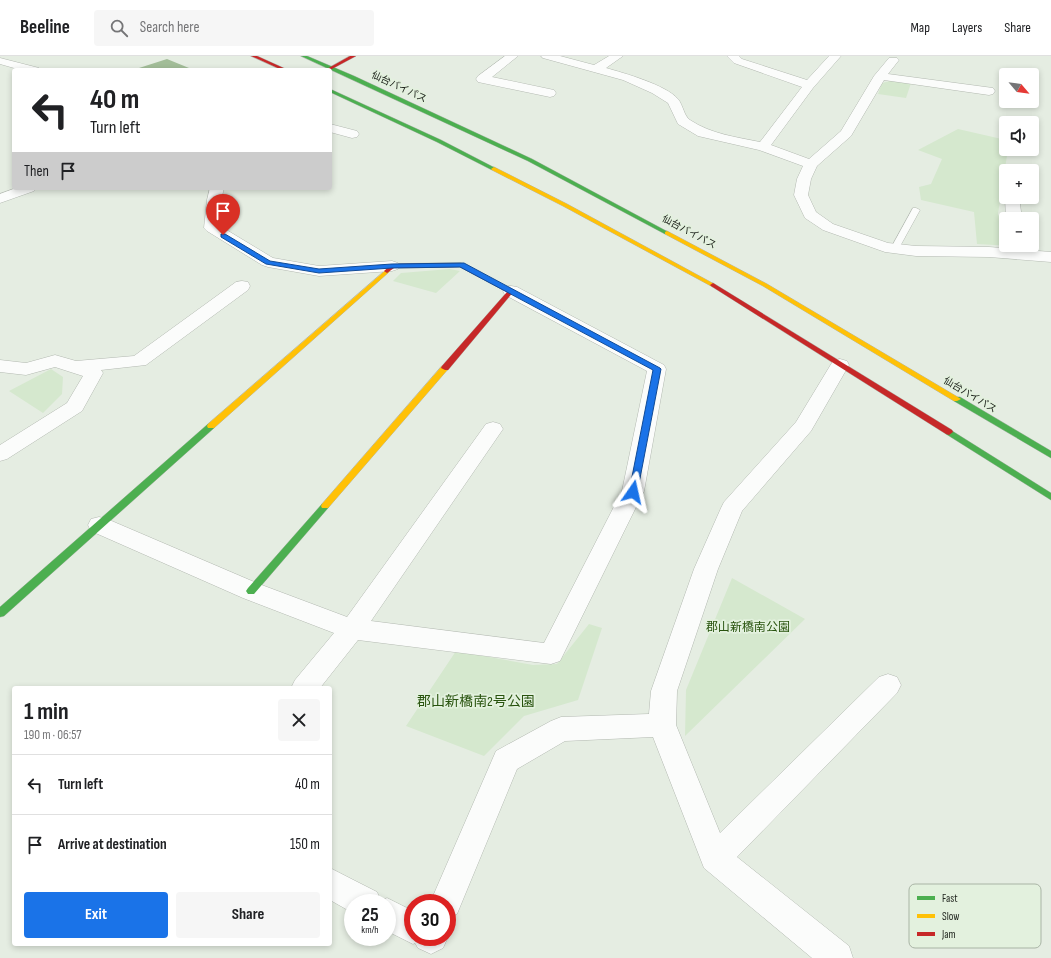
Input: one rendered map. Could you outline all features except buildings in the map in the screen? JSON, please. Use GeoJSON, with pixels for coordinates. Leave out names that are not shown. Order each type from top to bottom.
{"type":"FeatureCollection","features":[{"type":"Feature","properties":{"kind":"main road"},"geometry":{"type":"LineString","coordinates":[[254,56],[281,68]]}},
{"type":"Feature","properties":{"kind":"main road","name":"仙台バイパス"},"geometry":{"type":"LineString","coordinates":[[303,56],[328,68]]}},
{"type":"Feature","properties":{"kind":"main road"},"geometry":{"type":"LineString","coordinates":[[332,68],[354,56]]}},
{"type":"Feature","properties":{"kind":"main road","name":"仙台バイパス"},"geometry":{"type":"LineString","coordinates":[[332,70],[530,160],[765,285],[1051,455]]}},
{"type":"Feature","properties":{"kind":"main road"},"geometry":{"type":"LineString","coordinates":[[332,91],[439,141],[565,205],[715,286],[1001,464],[1051,497]]}},
{"type":"Feature","properties":{"kind":"main road"},"geometry":{"type":"LineString","coordinates":[[0,613],[392,266],[461,265],[511,291],[251,591]]}},
{"type":"Feature","properties":{"kind":"street"},"geometry":{"type":"LineString","coordinates":[[512,56],[482,78],[550,93]]}},
{"type":"Feature","properties":{"kind":"street"},"geometry":{"type":"LineString","coordinates":[[547,56],[627,77],[656,90],[673,101],[683,121],[703,133],[763,147],[811,164]]}},
{"type":"Feature","properties":{"kind":"street"},"geometry":{"type":"LineString","coordinates":[[596,69],[617,56]]}},
{"type":"Feature","properties":{"kind":"street"},"geometry":{"type":"LineString","coordinates":[[733,56],[738,61],[809,85]]}},
{"type":"Feature","properties":{"kind":"street"},"geometry":{"type":"LineString","coordinates":[[763,147],[809,85],[835,56]]}},
{"type":"Feature","properties":{"kind":"street"},"geometry":{"type":"LineString","coordinates":[[893,60],[880,76],[846,133],[811,164],[804,179],[800,195],[810,215],[828,227],[885,247],[916,251],[999,251]]}},
{"type":"Feature","properties":{"kind":"street"},"geometry":{"type":"LineString","coordinates":[[0,61],[27,68]]}},
{"type":"Feature","properties":{"kind":"street"},"geometry":{"type":"LineString","coordinates":[[880,76],[989,91]]}},
{"type":"Feature","properties":{"kind":"street"},"geometry":{"type":"LineString","coordinates":[[332,129],[352,134]]}},
{"type":"Feature","properties":{"kind":"street"},"geometry":{"type":"LineString","coordinates":[[0,199],[24,190]]}},
{"type":"Feature","properties":{"kind":"street"},"geometry":{"type":"LineString","coordinates":[[216,190],[214,200],[212,228],[268,262],[319,271],[392,266]]}},
{"type":"Feature","properties":{"kind":"street"},"geometry":{"type":"LineString","coordinates":[[1033,252],[1051,257]]}},
{"type":"Feature","properties":{"kind":"street"},"geometry":{"type":"LineString","coordinates":[[76,367],[139,361],[242,286]]}},
{"type":"Feature","properties":{"kind":"street"},"geometry":{"type":"LineString","coordinates":[[99,526],[251,591],[352,629],[551,654],[633,492],[657,369],[511,291]]}},
{"type":"Feature","properties":{"kind":"street"},"geometry":{"type":"LineString","coordinates":[[0,384],[26,369],[55,361],[94,373],[75,407],[0,454]]}},
{"type":"Feature","properties":{"kind":"street"},"geometry":{"type":"LineString","coordinates":[[837,958],[715,858],[662,725],[664,691],[706,569],[732,508],[804,426],[840,365]]}},
{"type":"Feature","properties":{"kind":"street"},"geometry":{"type":"LineString","coordinates":[[0,366],[26,369]]}},
{"type":"Feature","properties":{"kind":"street"},"geometry":{"type":"LineString","coordinates":[[306,686],[352,629],[493,429]]}},
{"type":"Feature","properties":{"kind":"street"},"geometry":{"type":"LineString","coordinates":[[715,858],[888,685]]}},
{"type":"Feature","properties":{"kind":"street"},"geometry":{"type":"LineString","coordinates":[[450,894],[506,760],[561,728],[662,725]]}},
{"type":"Feature","properties":{"kind":"street"},"geometry":{"type":"LineString","coordinates":[[332,884],[350,894]]}},
{"type":"Feature","properties":{"kind":"lane"},"geometry":{"type":"LineString","coordinates":[[895,248],[916,210]]}},
{"type":"Feature","properties":{"kind":"green space"},"geometry":{"type":"Polygon","coordinates":[[[894,80],[911,83],[906,98],[878,94],[882,83],[894,80]]]}},
{"type":"Feature","properties":{"kind":"green space"},"geometry":{"type":"Polygon","coordinates":[[[958,129],[999,138],[999,156],[1007,156],[1006,164],[999,164],[999,245],[977,244],[974,212],[921,200],[919,187],[931,184],[942,159],[918,150],[958,129]]]}},
{"type":"Feature","properties":{"kind":"green space"},"geometry":{"type":"Polygon","coordinates":[[[450,269],[460,271],[436,293],[393,281],[401,273],[450,269]]]}},
{"type":"Feature","properties":{"kind":"green space"},"geometry":{"type":"Polygon","coordinates":[[[51,369],[63,377],[62,394],[43,413],[9,391],[51,369]]]}},
{"type":"Feature","properties":{"kind":"green space","name":"郡山新橋南公園"},"geometry":{"type":"Polygon","coordinates":[[[732,578],[805,619],[685,736],[686,690],[732,578]]]}},
{"type":"Feature","properties":{"kind":"green space","name":"郡山新橋南2号公園"},"geometry":{"type":"Polygon","coordinates":[[[589,624],[602,628],[578,700],[524,716],[484,756],[406,726],[456,651],[533,665],[557,664],[589,624]]]}},
{"type":"Feature","properties":{"kind":"shaded area"},"geometry":{"type":"Polygon","coordinates":[[[167,59],[189,68],[139,68],[167,59]]]}},
{"type":"Feature","properties":{"kind":"traffic: fast"},"geometry":{"type":"LineString","coordinates":[[303,56],[331,68]]}},
{"type":"Feature","properties":{"kind":"traffic: fast"},"geometry":{"type":"LineString","coordinates":[[332,68],[530,160],[667,233]]}},
{"type":"Feature","properties":{"kind":"traffic: fast"},"geometry":{"type":"LineString","coordinates":[[332,91],[439,141],[494,169]]}},
{"type":"Feature","properties":{"kind":"traffic: fast"},"geometry":{"type":"LineString","coordinates":[[957,399],[1051,455]]}},
{"type":"Feature","properties":{"kind":"traffic: fast"},"geometry":{"type":"LineString","coordinates":[[0,613],[211,426]]}},
{"type":"Feature","properties":{"kind":"traffic: fast"},"geometry":{"type":"LineString","coordinates":[[949,432],[1051,497]]}},
{"type":"Feature","properties":{"kind":"traffic: fast"},"geometry":{"type":"LineString","coordinates":[[251,591],[325,506]]}},
{"type":"Feature","properties":{"kind":"traffic: slow"},"geometry":{"type":"LineString","coordinates":[[494,169],[565,205],[713,285]]}},
{"type":"Feature","properties":{"kind":"traffic: slow"},"geometry":{"type":"LineString","coordinates":[[667,233],[765,285],[957,399]]}},
{"type":"Feature","properties":{"kind":"traffic: slow"},"geometry":{"type":"LineString","coordinates":[[211,426],[387,271]]}},
{"type":"Feature","properties":{"kind":"traffic: slow"},"geometry":{"type":"LineString","coordinates":[[325,506],[445,368]]}},
{"type":"Feature","properties":{"kind":"traffic: jam"},"geometry":{"type":"LineString","coordinates":[[253,56],[281,68]]}},
{"type":"Feature","properties":{"kind":"traffic: jam"},"geometry":{"type":"LineString","coordinates":[[331,68],[354,56]]}},
{"type":"Feature","properties":{"kind":"traffic: jam"},"geometry":{"type":"LineString","coordinates":[[387,271],[392,266],[461,265],[511,291],[445,368]]}},
{"type":"Feature","properties":{"kind":"traffic: jam"},"geometry":{"type":"LineString","coordinates":[[713,285],[949,432]]}},
{"type":"Feature","properties":{"kind":"route"},"geometry":{"type":"LineString","coordinates":[[223,235],[268,262],[319,271],[392,266],[461,265],[657,369],[633,492]]}}]}
